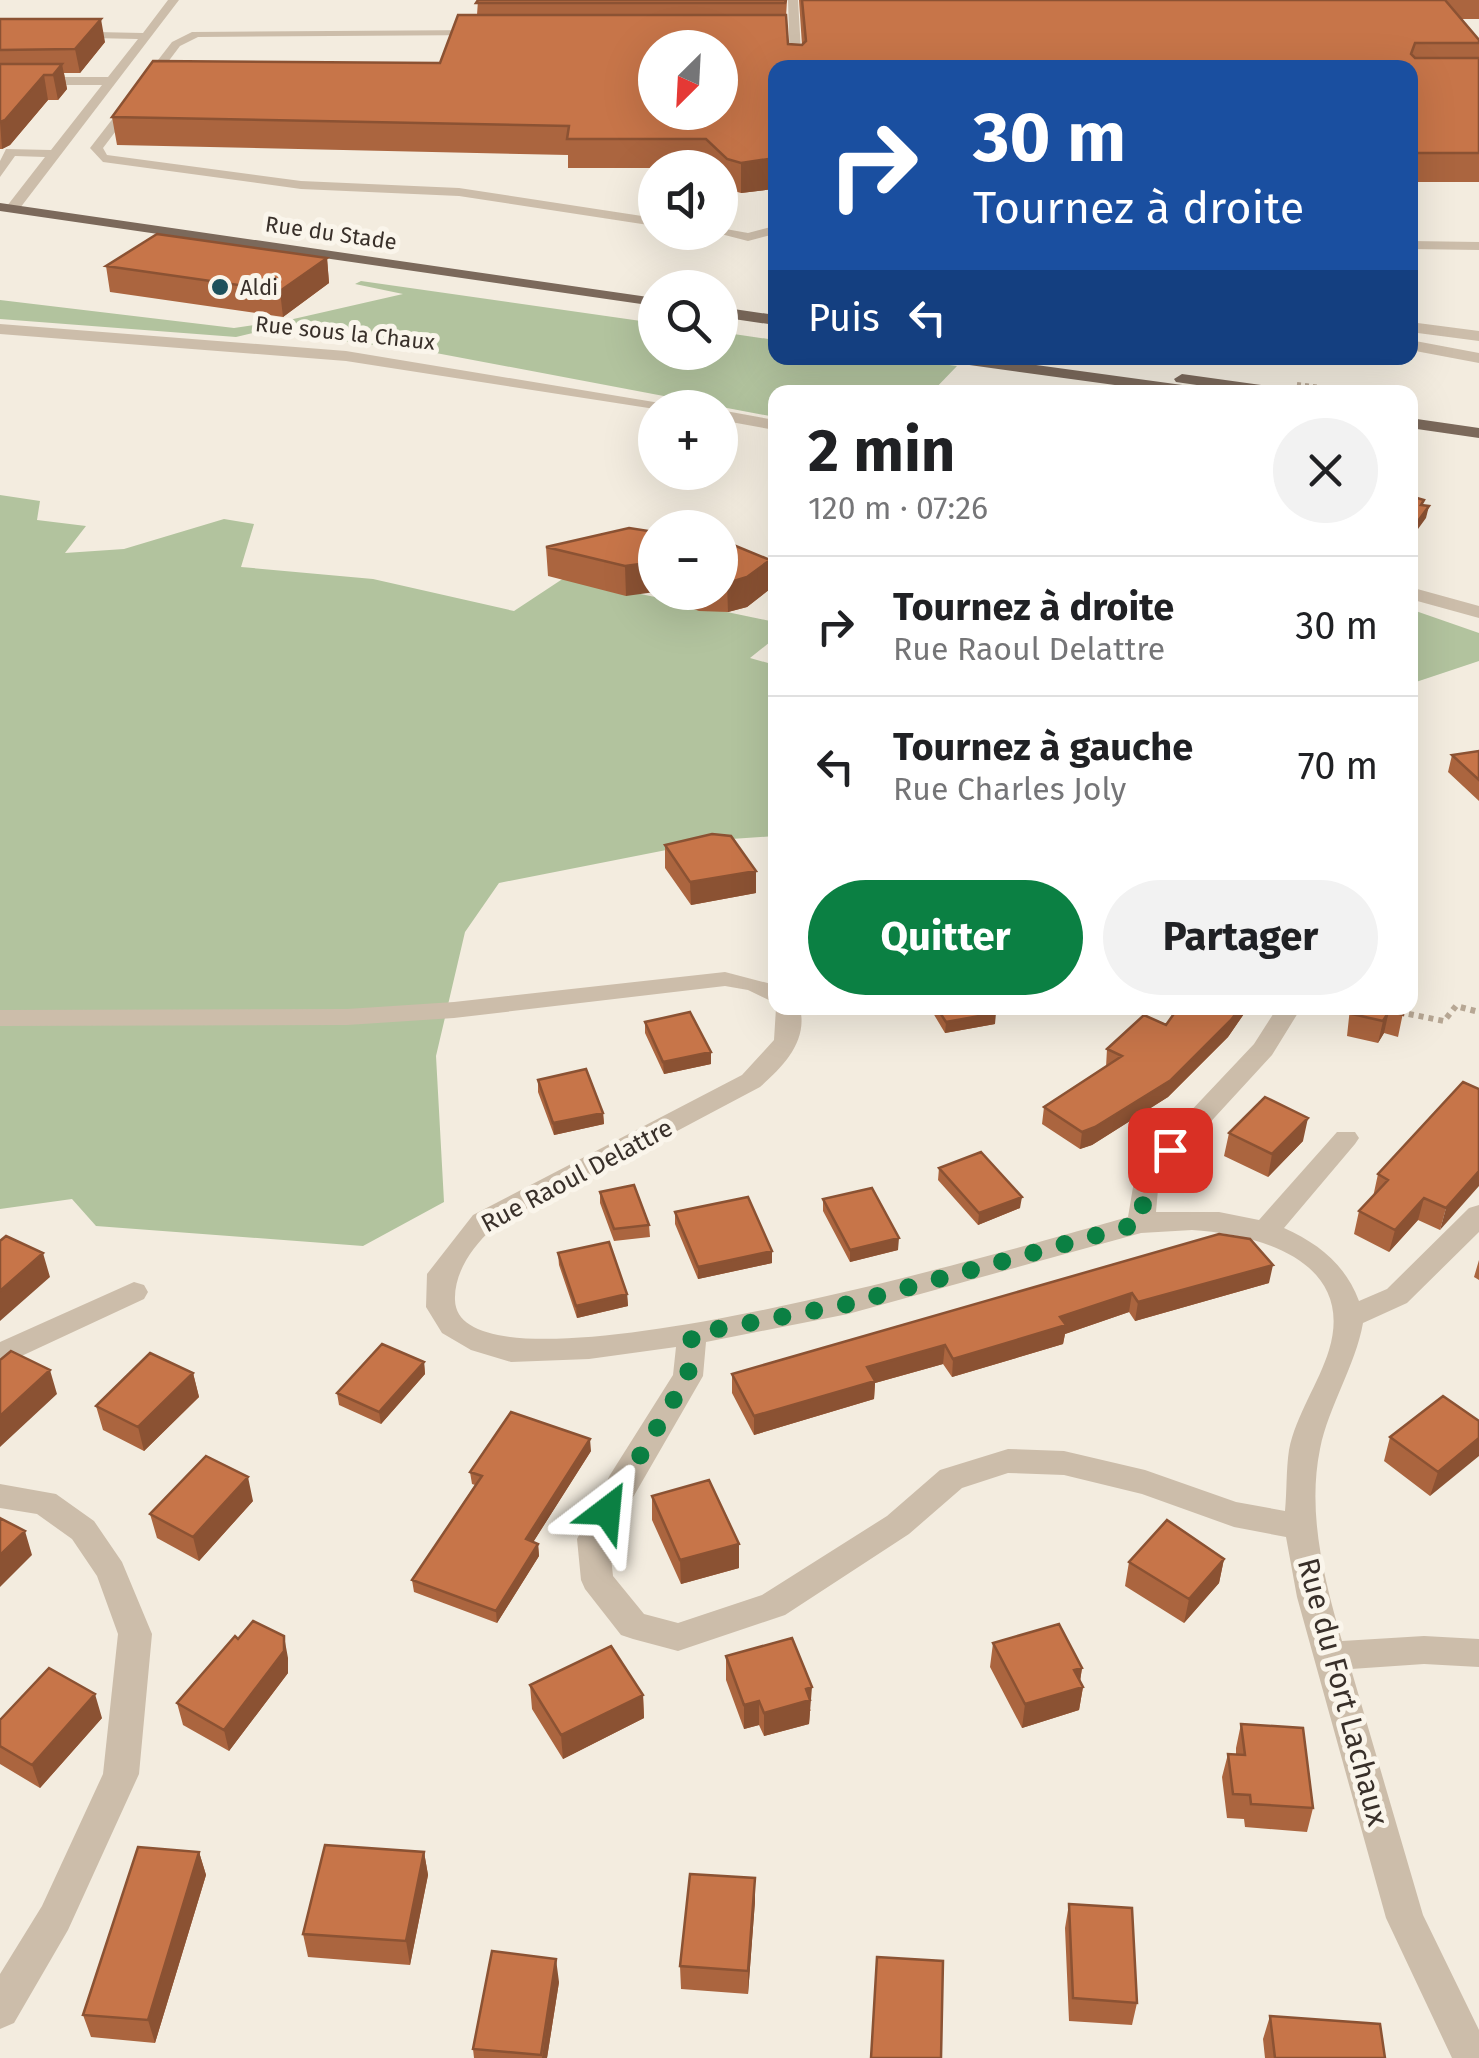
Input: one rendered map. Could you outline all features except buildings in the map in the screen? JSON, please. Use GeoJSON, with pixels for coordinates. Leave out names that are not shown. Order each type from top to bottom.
{"type":"FeatureCollection","features":[{"type":"Feature","properties":{"kind":"main road","name":"Rue du Stade"},"geometry":{"type":"LineString","coordinates":[[4,212],[638,300]]}},
{"type":"Feature","properties":{"kind":"main road","name":"Rue du Stade"},"geometry":{"type":"LineString","coordinates":[[4,212],[638,311]]}},
{"type":"Feature","properties":{"kind":"main road"},"geometry":{"type":"LineString","coordinates":[[738,315],[768,319]]}},
{"type":"Feature","properties":{"kind":"main road"},"geometry":{"type":"LineString","coordinates":[[738,327],[768,331]]}},
{"type":"Feature","properties":{"kind":"main road"},"geometry":{"type":"LineString","coordinates":[[1006,365],[1148,385]]}},
{"type":"Feature","properties":{"kind":"main road"},"geometry":{"type":"LineString","coordinates":[[1085,365],[1226,385]]}},
{"type":"Feature","properties":{"kind":"main road"},"geometry":{"type":"LineString","coordinates":[[1418,413],[1479,422]]}},
{"type":"Feature","properties":{"kind":"main road"},"geometry":{"type":"LineString","coordinates":[[1418,424],[1479,434]]}},
{"type":"Feature","properties":{"kind":"street"},"geometry":{"type":"LineString","coordinates":[[4,212],[174,0]]}},
{"type":"Feature","properties":{"kind":"street"},"geometry":{"type":"LineString","coordinates":[[794,0],[795,60]]}},
{"type":"Feature","properties":{"kind":"street"},"geometry":{"type":"LineString","coordinates":[[0,33],[144,36]]}},
{"type":"Feature","properties":{"kind":"street"},"geometry":{"type":"LineString","coordinates":[[504,33],[196,34],[176,44],[96,148],[104,158],[301,185],[459,192],[638,219]]}},
{"type":"Feature","properties":{"kind":"street"},"geometry":{"type":"LineString","coordinates":[[774,34],[793,34]]}},
{"type":"Feature","properties":{"kind":"street"},"geometry":{"type":"LineString","coordinates":[[0,80],[108,81]]}},
{"type":"Feature","properties":{"kind":"street"},"geometry":{"type":"LineString","coordinates":[[0,173],[5,155],[54,154]]}},
{"type":"Feature","properties":{"kind":"street"},"geometry":{"type":"LineString","coordinates":[[748,237],[768,232]]}},
{"type":"Feature","properties":{"kind":"street"},"geometry":{"type":"LineString","coordinates":[[738,235],[768,239]]}},
{"type":"Feature","properties":{"kind":"street"},"geometry":{"type":"LineString","coordinates":[[1418,245],[1479,246]]}},
{"type":"Feature","properties":{"kind":"street"},"geometry":{"type":"LineString","coordinates":[[1418,327],[1479,336]]}},
{"type":"Feature","properties":{"kind":"street","name":"Rue sous la Chaux"},"geometry":{"type":"LineString","coordinates":[[0,329],[346,356],[638,401]]}},
{"type":"Feature","properties":{"kind":"street"},"geometry":{"type":"LineString","coordinates":[[1418,347],[1479,358]]}},
{"type":"Feature","properties":{"kind":"street"},"geometry":{"type":"LineString","coordinates":[[738,418],[768,424]]}},
{"type":"Feature","properties":{"kind":"street"},"geometry":{"type":"LineString","coordinates":[[1418,595],[1479,612]]}},
{"type":"Feature","properties":{"kind":"street","name":"Rue Raoul Delattre"},"geometry":{"type":"LineString","coordinates":[[0,1018],[347,1017],[472,1008],[725,979],[768,994]]}},
{"type":"Feature","properties":{"kind":"street","name":"Rue Raoul Delattre"},"geometry":{"type":"LineString","coordinates":[[782,1015],[783,1046],[750,1082],[484,1222],[442,1274],[440,1307],[452,1324],[481,1342],[511,1351],[590,1348],[692,1334],[848,1304],[1141,1223],[1182,1217],[1227,1221],[1265,1232],[1308,1254],[1335,1280],[1350,1316]]}},
{"type":"Feature","properties":{"kind":"street"},"geometry":{"type":"LineString","coordinates":[[1141,1223],[1146,1176],[1263,1049],[1285,1015]]}},
{"type":"Feature","properties":{"kind":"street"},"geometry":{"type":"LineString","coordinates":[[1265,1232],[1346,1138]]}},
{"type":"Feature","properties":{"kind":"street"},"geometry":{"type":"LineString","coordinates":[[1350,1316],[1396,1296],[1479,1214]]}},
{"type":"Feature","properties":{"kind":"street"},"geometry":{"type":"LineString","coordinates":[[0,1355],[134,1292]]}},
{"type":"Feature","properties":{"kind":"street","name":"Rue du Fort Lachaux"},"geometry":{"type":"LineString","coordinates":[[1350,1316],[1344,1349],[1305,1448],[1300,1527],[1330,1656],[1405,1918],[1472,2058]]}},
{"type":"Feature","properties":{"kind":"street"},"geometry":{"type":"LineString","coordinates":[[692,1334],[688,1376],[621,1484],[593,1538],[597,1580],[632,1625],[678,1638],[773,1604],[898,1525],[950,1479],[1008,1461],[1064,1463],[1097,1470],[1145,1482],[1234,1514],[1300,1527]]}},
{"type":"Feature","properties":{"kind":"street"},"geometry":{"type":"LineString","coordinates":[[0,1496],[45,1503],[84,1530],[111,1571],[135,1634],[120,1774],[55,1918],[0,2010]]}},
{"type":"Feature","properties":{"kind":"street"},"geometry":{"type":"LineString","coordinates":[[1330,1656],[1424,1650],[1479,1653]]}},
{"type":"Feature","properties":{"kind":"path"},"geometry":{"type":"LineString","coordinates":[[1412,1015],[1444,1021],[1456,1006],[1479,1012]]}},
{"type":"Feature","properties":{"kind":"green space"},"geometry":{"type":"Polygon","coordinates":[[[361,281],[638,321],[638,370],[738,370],[738,335],[768,339],[768,365],[957,366],[939,385],[768,385],[768,416],[738,410],[738,390],[638,391],[420,350],[257,332],[236,337],[0,319],[0,300],[234,328],[289,320],[403,294],[355,284],[361,281]]]}},
{"type":"Feature","properties":{"kind":"green space"},"geometry":{"type":"Polygon","coordinates":[[[0,495],[40,501],[37,520],[86,526],[65,553],[124,549],[224,519],[254,524],[241,567],[373,579],[514,611],[564,578],[638,593],[638,610],[717,610],[768,621],[768,644],[750,658],[768,663],[768,836],[717,840],[499,883],[465,932],[436,1056],[444,1202],[363,1246],[96,1226],[72,1199],[0,1209],[0,495]]]}},
{"type":"Feature","properties":{"kind":"green space"},"geometry":{"type":"Polygon","coordinates":[[[1418,612],[1479,633],[1479,661],[1418,681],[1418,612]]]}},
{"type":"Feature","properties":{"kind":"place","name":"Aldi"},"geometry":{"type":"Point","coordinates":[220,287]}},
{"type":"Feature","properties":{"kind":"route"},"geometry":{"type":"LineString","coordinates":[[607,1511],[688,1376],[692,1334],[848,1304],[1141,1223],[1146,1176],[1170,1150]]}}]}
